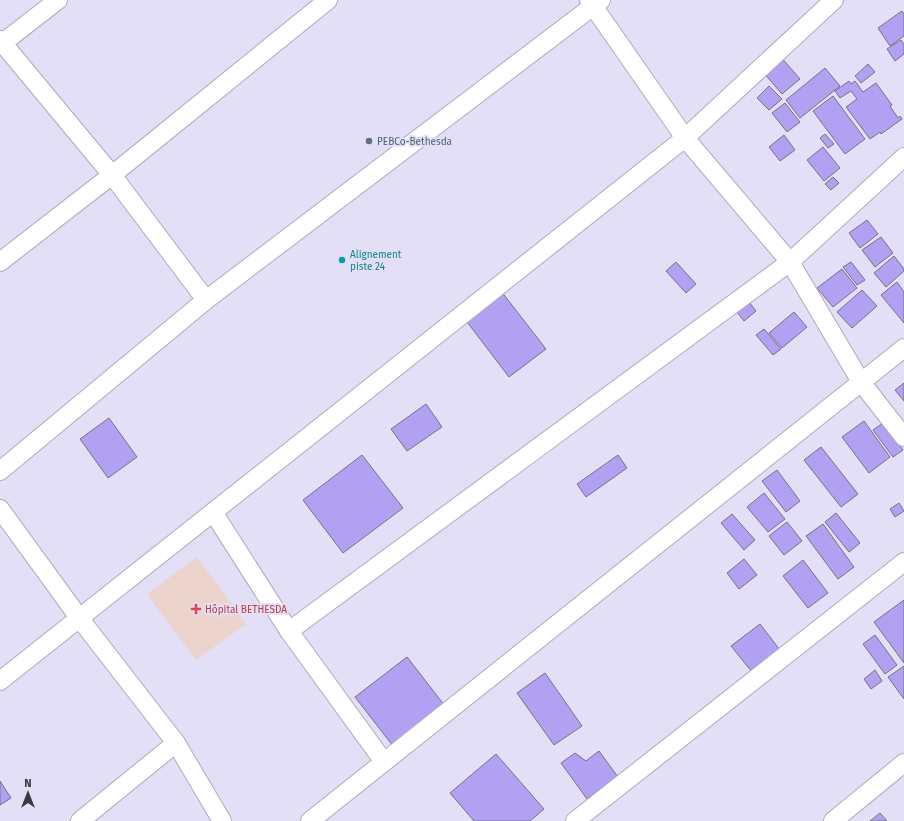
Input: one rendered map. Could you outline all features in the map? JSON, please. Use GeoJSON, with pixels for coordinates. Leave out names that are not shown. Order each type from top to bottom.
{"type":"FeatureCollection","features":[{"type":"Feature","properties":{"kind":"street"},"geometry":{"type":"LineString","coordinates":[[58,0],[1,43],[112,175],[206,300]]}},
{"type":"Feature","properties":{"kind":"street"},"geometry":{"type":"LineString","coordinates":[[0,262],[112,175],[328,0]]}},
{"type":"Feature","properties":{"kind":"street"},"geometry":{"type":"LineString","coordinates":[[0,681],[685,138],[834,0]]}},
{"type":"Feature","properties":{"kind":"street"},"geometry":{"type":"LineString","coordinates":[[0,471],[206,300],[595,2],[685,138],[790,262],[861,382],[904,437]]}},
{"type":"Feature","properties":{"kind":"street"},"geometry":{"type":"LineString","coordinates":[[289,631],[790,262],[904,157]]}},
{"type":"Feature","properties":{"kind":"street"},"geometry":{"type":"LineString","coordinates":[[310,821],[904,348]]}},
{"type":"Feature","properties":{"kind":"street"},"geometry":{"type":"LineString","coordinates":[[0,509],[80,619],[176,743],[222,821]]}},
{"type":"Feature","properties":{"kind":"street"},"geometry":{"type":"LineString","coordinates":[[213,512],[289,631],[384,762]]}},
{"type":"Feature","properties":{"kind":"street"},"geometry":{"type":"LineString","coordinates":[[575,821],[904,562]]}},
{"type":"Feature","properties":{"kind":"street"},"geometry":{"type":"LineString","coordinates":[[80,821],[176,743]]}},
{"type":"Feature","properties":{"kind":"street"},"geometry":{"type":"LineString","coordinates":[[833,821],[904,763]]}},
{"type":"Feature","properties":{"kind":"shaded area","name":"Hôpital BETHESDA"},"geometry":{"type":"Polygon","coordinates":[[[197,557],[246,624],[196,660],[147,594],[197,557]]]}},
{"type":"Feature","properties":{"kind":"building"},"geometry":{"type":"Polygon","coordinates":[[[902,11],[904,14],[904,36],[890,46],[878,28],[902,11]]]}},
{"type":"Feature","properties":{"kind":"building"},"geometry":{"type":"Polygon","coordinates":[[[901,40],[904,44],[904,54],[895,61],[887,49],[901,40]]]}},
{"type":"Feature","properties":{"kind":"building"},"geometry":{"type":"Polygon","coordinates":[[[780,56],[800,79],[782,94],[762,71],[780,56]]]}},
{"type":"Feature","properties":{"kind":"building"},"geometry":{"type":"Polygon","coordinates":[[[868,64],[875,72],[861,83],[855,76],[868,64]]]}},
{"type":"Feature","properties":{"kind":"building"},"geometry":{"type":"Polygon","coordinates":[[[825,68],[840,86],[800,118],[786,100],[825,68]]]}},
{"type":"Feature","properties":{"kind":"building"},"geometry":{"type":"Polygon","coordinates":[[[849,81],[851,84],[855,81],[863,92],[876,83],[892,105],[890,106],[898,118],[900,116],[902,119],[881,134],[880,132],[870,139],[846,107],[857,99],[851,91],[840,98],[835,91],[849,81]]]}},
{"type":"Feature","properties":{"kind":"building"},"geometry":{"type":"Polygon","coordinates":[[[769,86],[782,99],[769,110],[757,98],[769,86]]]}},
{"type":"Feature","properties":{"kind":"building"},"geometry":{"type":"Polygon","coordinates":[[[833,96],[865,139],[845,154],[813,111],[833,96]]]}},
{"type":"Feature","properties":{"kind":"building"},"geometry":{"type":"Polygon","coordinates":[[[785,103],[800,122],[787,132],[772,113],[785,103]]]}},
{"type":"Feature","properties":{"kind":"building"},"geometry":{"type":"Polygon","coordinates":[[[825,134],[834,144],[828,148],[820,138],[825,134]]]}},
{"type":"Feature","properties":{"kind":"building"},"geometry":{"type":"Polygon","coordinates":[[[784,135],[795,150],[780,161],[769,147],[784,135]]]}},
{"type":"Feature","properties":{"kind":"building"},"geometry":{"type":"Polygon","coordinates":[[[823,147],[840,168],[824,181],[807,160],[823,147]]]}},
{"type":"Feature","properties":{"kind":"building"},"geometry":{"type":"Polygon","coordinates":[[[833,177],[839,183],[831,190],[825,184],[833,177]]]}},
{"type":"Feature","properties":{"kind":"building"},"geometry":{"type":"Polygon","coordinates":[[[867,220],[878,234],[860,248],[849,233],[867,220]]]}},
{"type":"Feature","properties":{"kind":"building"},"geometry":{"type":"Polygon","coordinates":[[[881,237],[893,253],[875,267],[862,250],[881,237]]]}},
{"type":"Feature","properties":{"kind":"building"},"geometry":{"type":"Polygon","coordinates":[[[894,256],[904,271],[886,287],[874,273],[894,256]]]}},
{"type":"Feature","properties":{"kind":"building"},"geometry":{"type":"Polygon","coordinates":[[[676,262],[696,284],[686,293],[666,271],[676,262]]]}},
{"type":"Feature","properties":{"kind":"building"},"geometry":{"type":"Polygon","coordinates":[[[851,262],[865,280],[857,285],[843,267],[851,262]]]}},
{"type":"Feature","properties":{"kind":"building"},"geometry":{"type":"Polygon","coordinates":[[[842,269],[857,288],[833,307],[817,288],[842,269]]]}},
{"type":"Feature","properties":{"kind":"building"},"geometry":{"type":"Polygon","coordinates":[[[897,282],[904,292],[904,323],[881,295],[897,282]]]}},
{"type":"Feature","properties":{"kind":"building"},"geometry":{"type":"Polygon","coordinates":[[[862,290],[877,306],[852,328],[837,312],[862,290]]]}},
{"type":"Feature","properties":{"kind":"building"},"geometry":{"type":"Polygon","coordinates":[[[501,291],[546,349],[509,377],[464,318],[501,291]]]}},
{"type":"Feature","properties":{"kind":"building"},"geometry":{"type":"Polygon","coordinates":[[[745,297],[756,311],[744,321],[733,307],[745,297]]]}},
{"type":"Feature","properties":{"kind":"building"},"geometry":{"type":"Polygon","coordinates":[[[794,312],[807,327],[782,348],[769,333],[794,312]]]}},
{"type":"Feature","properties":{"kind":"building"},"geometry":{"type":"Polygon","coordinates":[[[764,329],[781,349],[773,355],[756,335],[764,329]]]}},
{"type":"Feature","properties":{"kind":"building"},"geometry":{"type":"Polygon","coordinates":[[[904,383],[904,401],[895,390],[904,383]]]}},
{"type":"Feature","properties":{"kind":"building"},"geometry":{"type":"Polygon","coordinates":[[[426,404],[442,427],[407,451],[391,429],[426,404]]]}},
{"type":"Feature","properties":{"kind":"building"},"geometry":{"type":"Polygon","coordinates":[[[109,418],[137,457],[108,478],[80,439],[109,418]]]}},
{"type":"Feature","properties":{"kind":"building"},"geometry":{"type":"Polygon","coordinates":[[[864,421],[890,457],[869,473],[842,437],[864,421]]]}},
{"type":"Feature","properties":{"kind":"building"},"geometry":{"type":"Polygon","coordinates":[[[883,423],[903,450],[893,457],[873,430],[883,423]]]}},
{"type":"Feature","properties":{"kind":"building"},"geometry":{"type":"Polygon","coordinates":[[[821,447],[858,494],[841,507],[804,460],[821,447]]]}},
{"type":"Feature","properties":{"kind":"building"},"geometry":{"type":"Polygon","coordinates":[[[362,455],[403,508],[343,553],[303,500],[362,455]]]}},
{"type":"Feature","properties":{"kind":"building"},"geometry":{"type":"Polygon","coordinates":[[[618,455],[627,468],[586,497],[577,484],[618,455]]]}},
{"type":"Feature","properties":{"kind":"building"},"geometry":{"type":"Polygon","coordinates":[[[777,470],[800,501],[786,512],[762,481],[777,470]]]}},
{"type":"Feature","properties":{"kind":"building"},"geometry":{"type":"Polygon","coordinates":[[[764,493],[785,519],[768,532],[747,507],[764,493]]]}},
{"type":"Feature","properties":{"kind":"building"},"geometry":{"type":"Polygon","coordinates":[[[899,503],[904,511],[895,517],[890,509],[899,503]]]}},
{"type":"Feature","properties":{"kind":"building"},"geometry":{"type":"Polygon","coordinates":[[[836,513],[860,543],[849,552],[825,522],[836,513]]]}},
{"type":"Feature","properties":{"kind":"building"},"geometry":{"type":"Polygon","coordinates":[[[732,514],[755,540],[744,550],[721,523],[732,514]]]}},
{"type":"Feature","properties":{"kind":"building"},"geometry":{"type":"Polygon","coordinates":[[[787,522],[802,541],[784,555],[769,536],[787,522]]]}},
{"type":"Feature","properties":{"kind":"building"},"geometry":{"type":"Polygon","coordinates":[[[823,524],[854,567],[838,579],[806,536],[823,524]]]}},
{"type":"Feature","properties":{"kind":"building"},"geometry":{"type":"Polygon","coordinates":[[[744,559],[757,575],[739,589],[727,573],[744,559]]]}},
{"type":"Feature","properties":{"kind":"building"},"geometry":{"type":"Polygon","coordinates":[[[803,560],[828,593],[808,608],[783,576],[803,560]]]}},
{"type":"Feature","properties":{"kind":"building"},"geometry":{"type":"Polygon","coordinates":[[[904,600],[904,663],[874,622],[904,600]]]}},
{"type":"Feature","properties":{"kind":"building"},"geometry":{"type":"Polygon","coordinates":[[[760,624],[780,650],[752,672],[731,646],[760,624]]]}},
{"type":"Feature","properties":{"kind":"building"},"geometry":{"type":"Polygon","coordinates":[[[875,635],[897,665],[885,674],[863,644],[875,635]]]}},
{"type":"Feature","properties":{"kind":"building"},"geometry":{"type":"Polygon","coordinates":[[[407,657],[445,706],[393,746],[355,697],[407,657]]]}},
{"type":"Feature","properties":{"kind":"building"},"geometry":{"type":"Polygon","coordinates":[[[904,666],[904,699],[888,677],[904,666]]]}},
{"type":"Feature","properties":{"kind":"building"},"geometry":{"type":"Polygon","coordinates":[[[875,670],[882,681],[871,689],[864,679],[875,670]]]}},
{"type":"Feature","properties":{"kind":"building"},"geometry":{"type":"Polygon","coordinates":[[[545,673],[582,726],[554,745],[517,693],[545,673]]]}},
{"type":"Feature","properties":{"kind":"building"},"geometry":{"type":"Polygon","coordinates":[[[599,751],[618,777],[587,799],[561,763],[575,753],[586,761],[599,751]]]}},
{"type":"Feature","properties":{"kind":"building"},"geometry":{"type":"Polygon","coordinates":[[[496,754],[544,809],[530,821],[474,821],[450,793],[496,754]]]}},
{"type":"Feature","properties":{"kind":"building"},"geometry":{"type":"Polygon","coordinates":[[[0,781],[11,798],[0,805],[0,781]]]}},
{"type":"Feature","properties":{"kind":"building"},"geometry":{"type":"Polygon","coordinates":[[[880,813],[887,821],[870,821],[880,813]]]}},
{"type":"Feature","properties":{"kind":"place","name":"PEBCo-Bethesda"},"geometry":{"type":"Point","coordinates":[369,141]}},
{"type":"Feature","properties":{"kind":"place","name":"Alignement piste 24"},"geometry":{"type":"Point","coordinates":[342,260]}},
{"type":"Feature","properties":{"kind":"place","name":"Hôpital BETHESDA"},"geometry":{"type":"Point","coordinates":[196,609]}}]}
